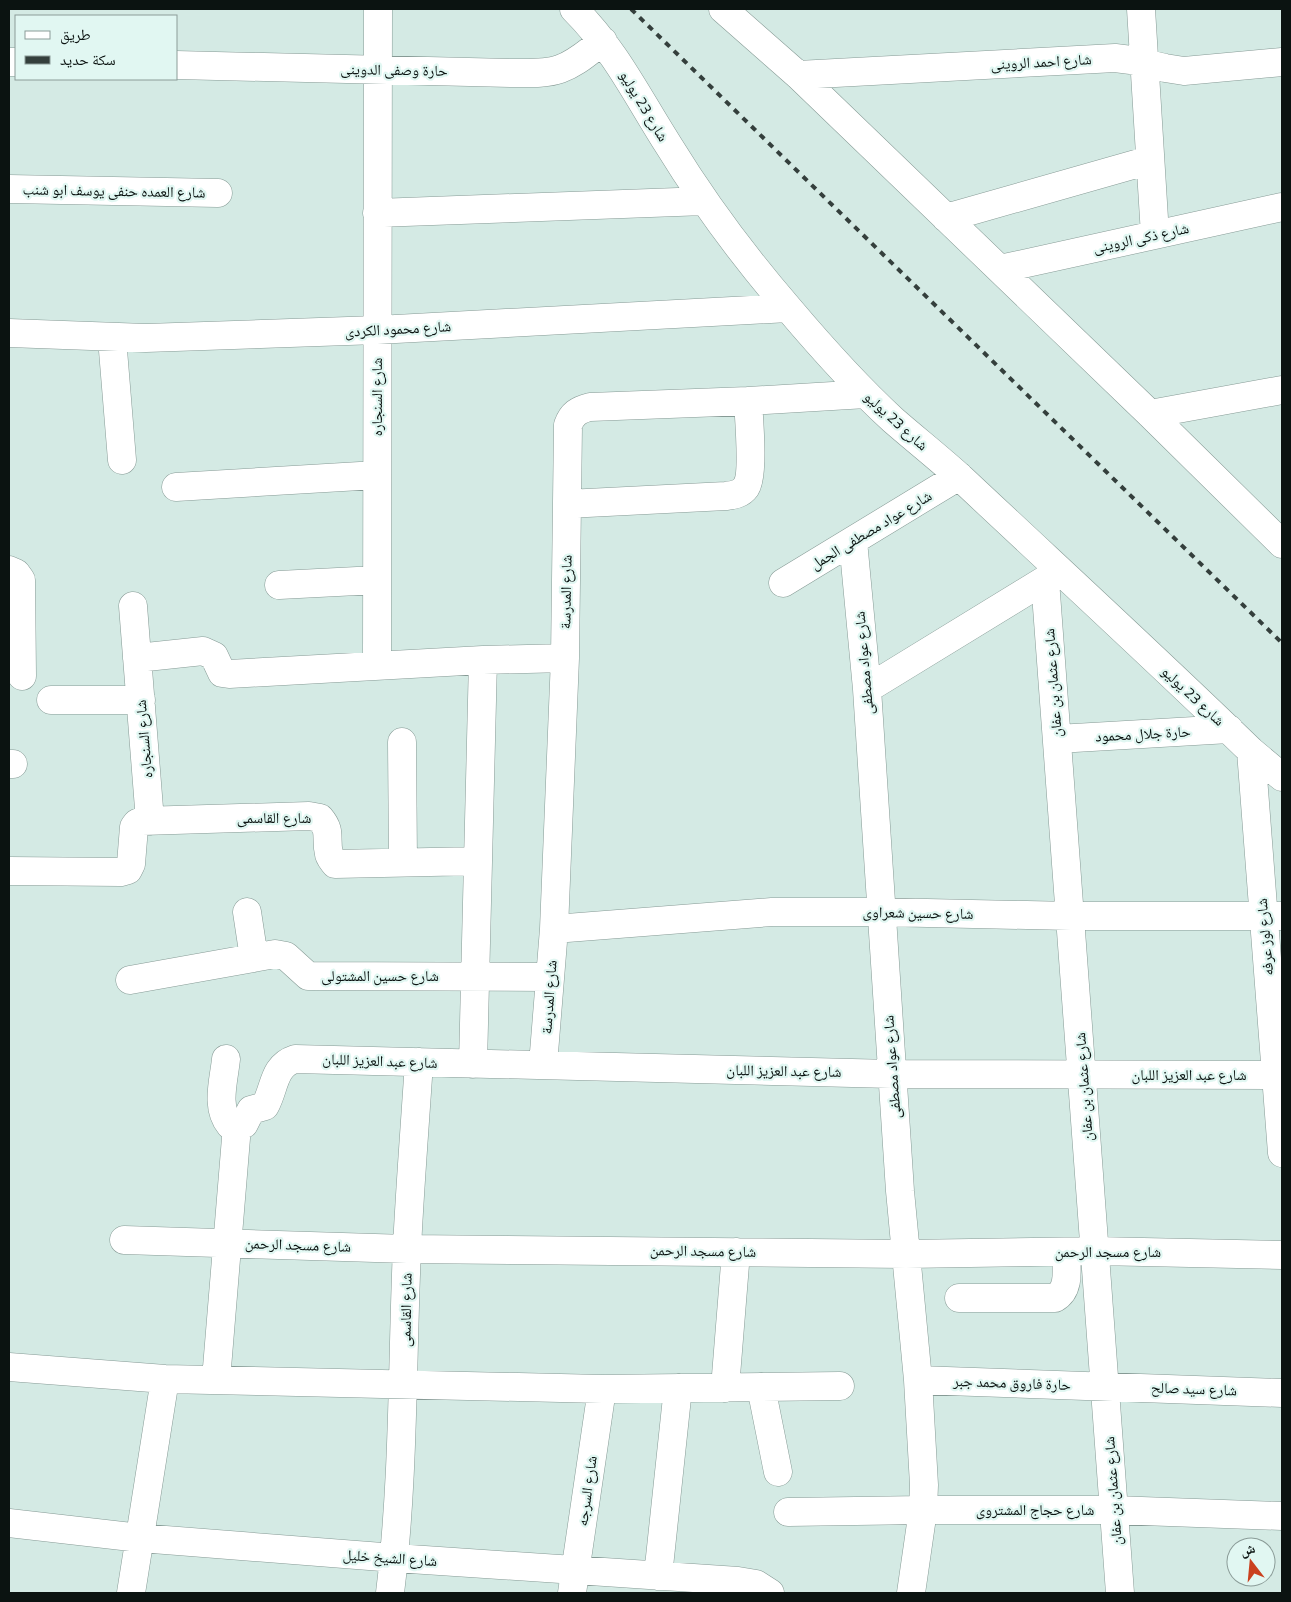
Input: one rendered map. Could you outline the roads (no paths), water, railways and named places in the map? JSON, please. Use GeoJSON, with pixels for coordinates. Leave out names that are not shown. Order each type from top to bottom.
{"type":"FeatureCollection","features":[{"type":"Feature","properties":{"kind":"street","name":"شارع السنجاره"},"geometry":{"type":"LineString","coordinates":[[377,666],[378,9]]}},
{"type":"Feature","properties":{"kind":"street","name":"شارع 23 يوليو"},"geometry":{"type":"LineString","coordinates":[[574,9],[603,41],[626,73],[669,146],[705,201],[788,308],[866,394],[959,476],[1052,576],[1282,777]]}},
{"type":"Feature","properties":{"kind":"street"},"geometry":{"type":"LineString","coordinates":[[723,9],[798,75],[1150,414],[1282,544]]}},
{"type":"Feature","properties":{"kind":"street"},"geometry":{"type":"LineString","coordinates":[[1142,9],[1155,235]]}},
{"type":"Feature","properties":{"kind":"street","name":"حارة وصفى الدوينى"},"geometry":{"type":"LineString","coordinates":[[178,65],[538,72],[559,70],[576,61],[603,41]]}},
{"type":"Feature","properties":{"kind":"street","name":"شارع احمد الروينى"},"geometry":{"type":"LineString","coordinates":[[798,75],[1115,58],[1184,71],[1282,62]]}},
{"type":"Feature","properties":{"kind":"street"},"geometry":{"type":"LineString","coordinates":[[946,218],[1150,160]]}},
{"type":"Feature","properties":{"kind":"street","name":"شارع العمده حنفى يوسف ابو شنب"},"geometry":{"type":"LineString","coordinates":[[9,189],[218,193]]}},
{"type":"Feature","properties":{"kind":"street"},"geometry":{"type":"LineString","coordinates":[[377,213],[705,201]]}},
{"type":"Feature","properties":{"kind":"street","name":"شارع ذكى الروينى"},"geometry":{"type":"LineString","coordinates":[[1000,269],[1282,208]]}},
{"type":"Feature","properties":{"kind":"street","name":"شارع محمود الكردى"},"geometry":{"type":"LineString","coordinates":[[9,333],[146,338],[377,330],[788,308]]}},
{"type":"Feature","properties":{"kind":"street"},"geometry":{"type":"LineString","coordinates":[[112,338],[122,460]]}},
{"type":"Feature","properties":{"kind":"street"},"geometry":{"type":"LineString","coordinates":[[1150,414],[1282,390]]}},
{"type":"Feature","properties":{"kind":"street","name":"شارع المدرسة"},"geometry":{"type":"LineString","coordinates":[[543,1065],[554,929],[565,658],[568,426],[571,417],[580,409],[590,408],[866,394]]}},
{"type":"Feature","properties":{"kind":"street"},"geometry":{"type":"LineString","coordinates":[[566,504],[739,494],[747,486],[750,473],[748,401]]}},
{"type":"Feature","properties":{"kind":"street"},"geometry":{"type":"LineString","coordinates":[[176,487],[377,476]]}},
{"type":"Feature","properties":{"kind":"street","name":"شارع عواد مصطفى الجمل"},"geometry":{"type":"LineString","coordinates":[[783,583],[959,476]]}},
{"type":"Feature","properties":{"kind":"street","name":"شارع عواد مصطفى"},"geometry":{"type":"LineString","coordinates":[[853,541],[867,689],[900,1191],[918,1380],[924,1485],[923,1510],[911,1593]]}},
{"type":"Feature","properties":{"kind":"street"},"geometry":{"type":"LineString","coordinates":[[9,570],[16,573],[21,580],[22,676]]}},
{"type":"Feature","properties":{"kind":"street"},"geometry":{"type":"LineString","coordinates":[[867,689],[1052,576]]}},
{"type":"Feature","properties":{"kind":"street","name":"شارع عثمان بن عفان"},"geometry":{"type":"LineString","coordinates":[[1052,576],[1057,739],[1120,1593]]}},
{"type":"Feature","properties":{"kind":"street"},"geometry":{"type":"LineString","coordinates":[[279,585],[377,580]]}},
{"type":"Feature","properties":{"kind":"street","name":"شارع السنجاره"},"geometry":{"type":"LineString","coordinates":[[133,606],[150,820]]}},
{"type":"Feature","properties":{"kind":"street"},"geometry":{"type":"LineString","coordinates":[[137,658],[203,651],[214,656],[222,673],[229,674],[483,660],[565,658]]}},
{"type":"Feature","properties":{"kind":"street"},"geometry":{"type":"LineString","coordinates":[[472,1064],[483,660]]}},
{"type":"Feature","properties":{"kind":"street"},"geometry":{"type":"LineString","coordinates":[[51,700],[141,700]]}},
{"type":"Feature","properties":{"kind":"street","name":"حارة جلال محمود"},"geometry":{"type":"LineString","coordinates":[[1057,739],[1229,729]]}},
{"type":"Feature","properties":{"kind":"street"},"geometry":{"type":"LineString","coordinates":[[402,742],[404,862]]}},
{"type":"Feature","properties":{"kind":"street","name":"شارع لوز عرفه"},"geometry":{"type":"LineString","coordinates":[[1251,751],[1273,916],[1282,1153]]}},
{"type":"Feature","properties":{"kind":"street","name":"شارع القاسمى"},"geometry":{"type":"LineString","coordinates":[[150,820],[309,816],[320,818],[326,825],[329,834],[329,855],[335,864],[478,861]]}},
{"type":"Feature","properties":{"kind":"street"},"geometry":{"type":"LineString","coordinates":[[9,871],[121,872],[128,870],[131,864],[134,827],[137,823],[150,820]]}},
{"type":"Feature","properties":{"kind":"street"},"geometry":{"type":"LineString","coordinates":[[247,912],[254,958]]}},
{"type":"Feature","properties":{"kind":"street","name":"شارع حسين شعراوى"},"geometry":{"type":"LineString","coordinates":[[554,929],[772,912],[1071,916],[1273,916]]}},
{"type":"Feature","properties":{"kind":"street","name":"شارع حسين المشتولى"},"geometry":{"type":"LineString","coordinates":[[130,980],[275,954],[286,956],[308,976],[550,977]]}},
{"type":"Feature","properties":{"kind":"street"},"geometry":{"type":"LineString","coordinates":[[216,1380],[237,1126],[230,1125],[222,1112],[221,1104],[226,1058]]}},
{"type":"Feature","properties":{"kind":"street","name":"شارع عبد العزيز اللبان"},"geometry":{"type":"LineString","coordinates":[[237,1126],[244,1124],[251,1110],[264,1106],[278,1073],[287,1062],[295,1059],[892,1074],[1279,1075]]}},
{"type":"Feature","properties":{"kind":"street","name":"شارع القاسمى"},"geometry":{"type":"LineString","coordinates":[[390,1593],[395,1558],[404,1385],[407,1249],[419,1062]]}},
{"type":"Feature","properties":{"kind":"street","name":"شارع مسجد الرحمن"},"geometry":{"type":"LineString","coordinates":[[124,1240],[407,1249],[906,1254],[1096,1251],[1282,1255]]}},
{"type":"Feature","properties":{"kind":"street"},"geometry":{"type":"LineString","coordinates":[[725,1388],[736,1252]]}},
{"type":"Feature","properties":{"kind":"street"},"geometry":{"type":"LineString","coordinates":[[959,1298],[1056,1298],[1061,1295],[1066,1285],[1066,1252]]}},
{"type":"Feature","properties":{"kind":"street"},"geometry":{"type":"LineString","coordinates":[[9,1366],[165,1379],[404,1385],[602,1389],[840,1386]]}},
{"type":"Feature","properties":{"kind":"street"},"geometry":{"type":"LineString","coordinates":[[131,1593],[165,1379]]}},
{"type":"Feature","properties":{"kind":"street","name":"حارة فاروق محمد جبر"},"geometry":{"type":"LineString","coordinates":[[918,1380],[1105,1386]]}},
{"type":"Feature","properties":{"kind":"street","name":"شارع سيد صالح"},"geometry":{"type":"LineString","coordinates":[[1105,1386],[1282,1393]]}},
{"type":"Feature","properties":{"kind":"street"},"geometry":{"type":"LineString","coordinates":[[658,1576],[678,1388]]}},
{"type":"Feature","properties":{"kind":"street"},"geometry":{"type":"LineString","coordinates":[[761,1388],[778,1472]]}},
{"type":"Feature","properties":{"kind":"street","name":"شارع السرجه"},"geometry":{"type":"LineString","coordinates":[[574,1581],[602,1389]]}},
{"type":"Feature","properties":{"kind":"street","name":"شارع حجاج المشتروى"},"geometry":{"type":"LineString","coordinates":[[788,1512],[1114,1510],[1282,1516]]}},
{"type":"Feature","properties":{"kind":"street","name":"شارع الشيخ خليل"},"geometry":{"type":"LineString","coordinates":[[9,1523],[140,1538],[395,1558],[574,1581],[658,1576],[708,1586],[756,1584],[770,1593]]}},
{"type":"Feature","properties":{"kind":"railway"},"geometry":{"type":"LineString","coordinates":[[631,9],[1282,643]]}}]}
